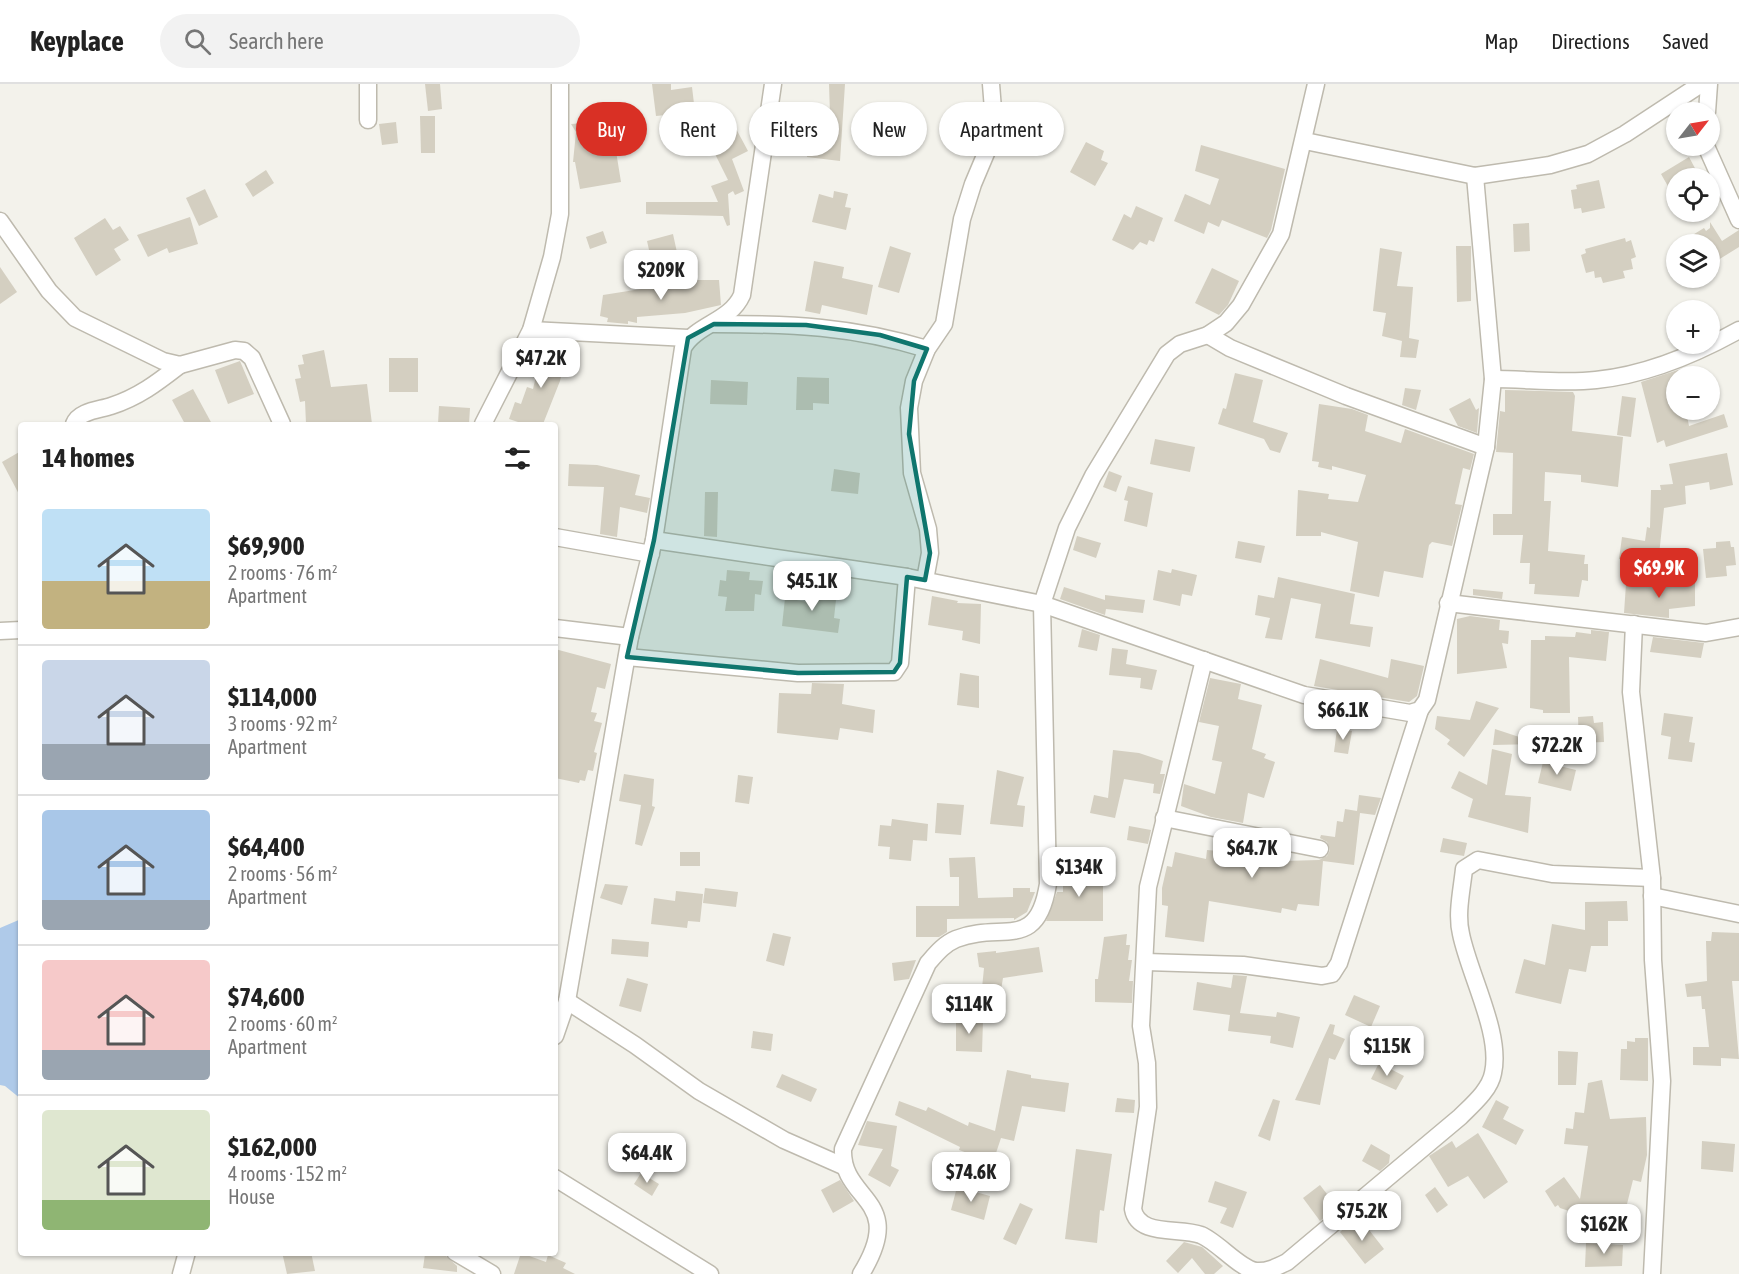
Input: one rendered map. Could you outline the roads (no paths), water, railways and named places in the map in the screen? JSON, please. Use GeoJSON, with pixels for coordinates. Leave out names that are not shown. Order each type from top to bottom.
{"type":"FeatureCollection","features":[{"type":"Feature","properties":{"kind":"street"},"geometry":{"type":"LineString","coordinates":[[368,84],[368,120]]}},
{"type":"Feature","properties":{"kind":"street"},"geometry":{"type":"LineString","coordinates":[[484,422],[531,330],[544,291],[560,214],[560,84]]}},
{"type":"Feature","properties":{"kind":"street"},"geometry":{"type":"LineString","coordinates":[[531,330],[688,338],[714,324],[733,309],[742,295],[773,84]]}},
{"type":"Feature","properties":{"kind":"street"},"geometry":{"type":"LineString","coordinates":[[925,580],[930,553],[928,529],[912,473],[909,408],[914,381],[927,349],[944,324],[962,219],[973,184],[992,139],[994,122],[991,84]]}},
{"type":"Feature","properties":{"kind":"street"},"geometry":{"type":"LineString","coordinates":[[843,1166],[843,1149],[928,963],[939,950],[956,939],[1019,929],[1034,922],[1042,911],[1048,884],[1042,604],[1067,528],[1094,476],[1167,354],[1180,344],[1208,335],[1226,323],[1242,306],[1281,234],[1305,141],[1316,84]]}},
{"type":"Feature","properties":{"kind":"street"},"geometry":{"type":"LineString","coordinates":[[1305,141],[1475,176],[1550,165],[1588,154],[1625,134],[1701,84]]}},
{"type":"Feature","properties":{"kind":"street"},"geometry":{"type":"LineString","coordinates":[[1708,102],[1709,84]]}},
{"type":"Feature","properties":{"kind":"street"},"geometry":{"type":"LineString","coordinates":[[1710,156],[1739,220]]}},
{"type":"Feature","properties":{"kind":"street"},"geometry":{"type":"LineString","coordinates":[[1146,962],[1243,965],[1322,976],[1332,974],[1339,963],[1420,710],[1427,700],[1486,447],[1494,379],[1475,176]]}},
{"type":"Feature","properties":{"kind":"street"},"geometry":{"type":"LineString","coordinates":[[0,221],[49,291],[75,318],[163,361],[180,364]]}},
{"type":"Feature","properties":{"kind":"street"},"geometry":{"type":"LineString","coordinates":[[714,324],[806,325],[880,335],[927,349]]}},
{"type":"Feature","properties":{"kind":"street"},"geometry":{"type":"LineString","coordinates":[[1494,379],[1595,381],[1639,371],[1689,354],[1739,330]]}},
{"type":"Feature","properties":{"kind":"street"},"geometry":{"type":"LineString","coordinates":[[1208,335],[1230,348],[1346,396],[1486,447]]}},
{"type":"Feature","properties":{"kind":"street"},"geometry":{"type":"LineString","coordinates":[[558,1027],[567,1001],[630,637],[652,547],[683,348],[688,338]]}},
{"type":"Feature","properties":{"kind":"street"},"geometry":{"type":"LineString","coordinates":[[75,422],[84,414],[136,398],[180,364],[235,350],[244,351],[252,358],[281,422]]}},
{"type":"Feature","properties":{"kind":"street"},"geometry":{"type":"LineString","coordinates":[[558,537],[925,580],[1042,604],[1304,695],[1410,713],[1420,710]]}},
{"type":"Feature","properties":{"kind":"street"},"geometry":{"type":"LineString","coordinates":[[627,657],[798,674],[894,672],[900,663],[907,577]]}},
{"type":"Feature","properties":{"kind":"street"},"geometry":{"type":"LineString","coordinates":[[1448,603],[1706,633],[1739,627]]}},
{"type":"Feature","properties":{"kind":"street"},"geometry":{"type":"LineString","coordinates":[[1634,624],[1631,692],[1652,878],[1653,960],[1662,1081],[1652,1274]]}},
{"type":"Feature","properties":{"kind":"street"},"geometry":{"type":"LineString","coordinates":[[558,628],[630,637]]}},
{"type":"Feature","properties":{"kind":"street"},"geometry":{"type":"LineString","coordinates":[[0,631],[18,630]]}},
{"type":"Feature","properties":{"kind":"street"},"geometry":{"type":"LineString","coordinates":[[1204,660],[1189,730],[1164,818],[1148,887],[1144,929],[1146,962],[1141,1026],[1147,1063],[1148,1107],[1132,1209],[1134,1219],[1143,1227],[1201,1235],[1253,1271],[1269,1270],[1287,1262],[1460,1118],[1483,1093],[1493,1076],[1495,1060],[1489,1028],[1460,931],[1464,869],[1478,860],[1552,874],[1652,878]]}},
{"type":"Feature","properties":{"kind":"street"},"geometry":{"type":"LineString","coordinates":[[1164,818],[1320,849]]}},
{"type":"Feature","properties":{"kind":"street"},"geometry":{"type":"LineString","coordinates":[[1652,896],[1739,914]]}},
{"type":"Feature","properties":{"kind":"street"},"geometry":{"type":"LineString","coordinates":[[558,964],[572,968]]}},
{"type":"Feature","properties":{"kind":"street"},"geometry":{"type":"LineString","coordinates":[[567,1001],[635,1045],[699,1091],[784,1140],[843,1166],[876,1211],[878,1233],[871,1259],[861,1274]]}},
{"type":"Feature","properties":{"kind":"street"},"geometry":{"type":"LineString","coordinates":[[558,1180],[710,1274]]}},
{"type":"Feature","properties":{"kind":"street"},"geometry":{"type":"LineString","coordinates":[[182,1274],[186,1256]]}},
{"type":"Feature","properties":{"kind":"street"},"geometry":{"type":"LineString","coordinates":[[462,1256],[492,1274]]}},
{"type":"Feature","properties":{"kind":"water"},"geometry":{"type":"Polygon","coordinates":[[[18,920],[18,1097],[5,1086],[0,1085],[0,928],[18,920]]]}}]}
